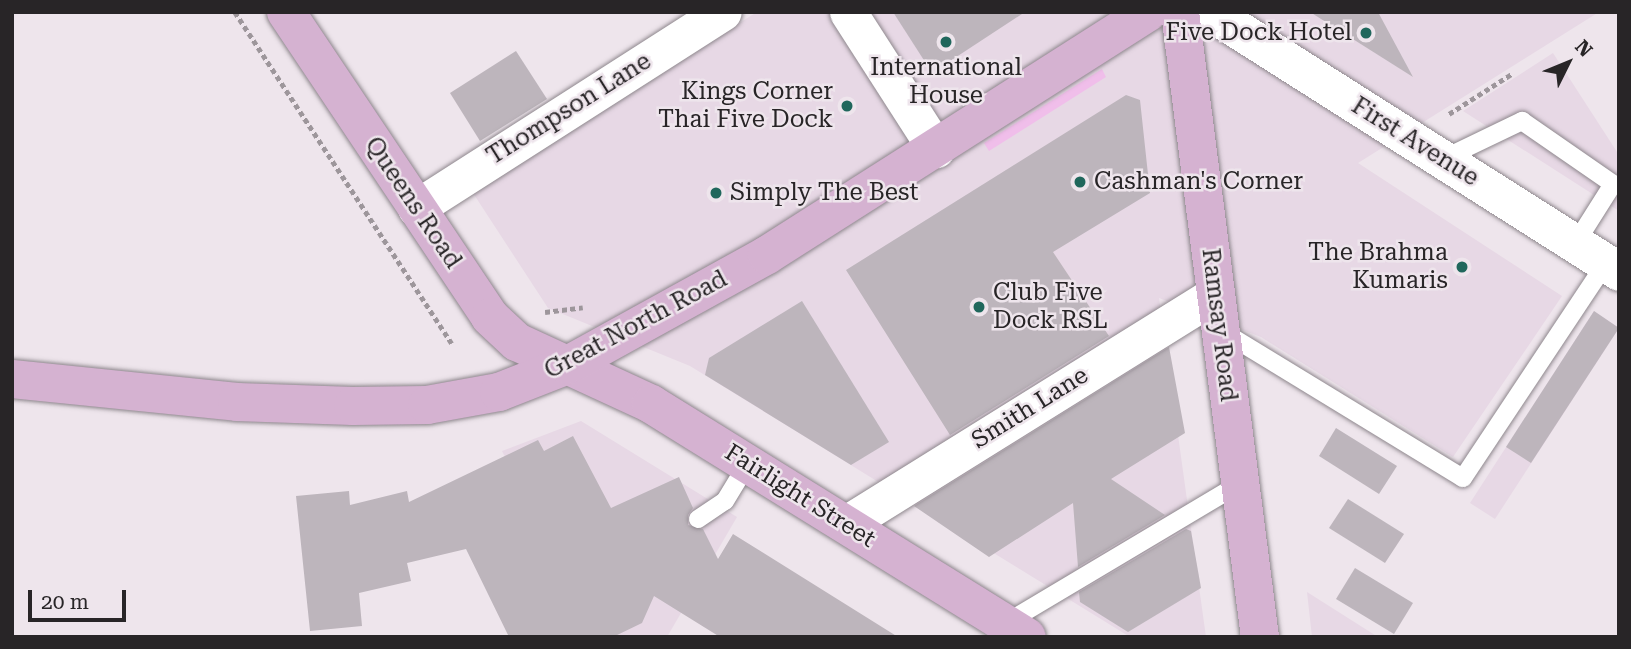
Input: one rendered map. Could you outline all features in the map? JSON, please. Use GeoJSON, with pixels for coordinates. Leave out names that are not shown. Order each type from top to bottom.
{"type":"FeatureCollection","features":[{"type":"Feature","properties":{"kind":"main road","name":"Queens Road"},"geometry":{"type":"LineString","coordinates":[[286,12],[490,317],[516,342],[568,365]]}},
{"type":"Feature","properties":{"kind":"main road","name":"Great North Road"},"geometry":{"type":"LineString","coordinates":[[12,379],[237,402],[427,405],[499,392],[568,365],[767,255],[1148,12]]}},
{"type":"Feature","properties":{"kind":"main road","name":"Ramsay Road"},"geometry":{"type":"LineString","coordinates":[[1180,12],[1260,637]]}},
{"type":"Feature","properties":{"kind":"main road","name":"Fairlight Street"},"geometry":{"type":"LineString","coordinates":[[568,365],[651,404],[1016,630]]}},
{"type":"Feature","properties":{"kind":"street","name":"Thompson Lane"},"geometry":{"type":"LineString","coordinates":[[416,208],[723,12]]}},
{"type":"Feature","properties":{"kind":"street"},"geometry":{"type":"LineString","coordinates":[[848,12],[936,149]]}},
{"type":"Feature","properties":{"kind":"street","name":"First Avenue"},"geometry":{"type":"LineString","coordinates":[[1210,12],[1599,260]]}},
{"type":"Feature","properties":{"kind":"street","name":"Smith Lane"},"geometry":{"type":"LineString","coordinates":[[846,524],[1217,312]]}},
{"type":"Feature","properties":{"kind":"lane"},"geometry":{"type":"LineString","coordinates":[[1217,312],[1463,478],[1599,260],[1613,184],[1522,121],[1443,159]]}},
{"type":"Feature","properties":{"kind":"lane"},"geometry":{"type":"LineString","coordinates":[[698,519],[725,501],[748,463]]}},
{"type":"Feature","properties":{"kind":"lane"},"geometry":{"type":"LineString","coordinates":[[1016,630],[1239,484]]}},
{"type":"Feature","properties":{"kind":"path","name":"Queens Road"},"geometry":{"type":"LineString","coordinates":[[235,12],[452,343]]}},
{"type":"Feature","properties":{"kind":"path"},"geometry":{"type":"LineString","coordinates":[[1449,114],[1513,74]]}},
{"type":"Feature","properties":{"kind":"path"},"geometry":{"type":"LineString","coordinates":[[545,312],[583,307]]}},
{"type":"Feature","properties":{"kind":"shaded area"},"geometry":{"type":"Polygon","coordinates":[[[757,12],[1599,12],[1358,163],[1562,296],[1453,457],[1261,337],[1159,298],[1206,637],[1130,637],[690,366],[548,308],[471,190],[757,12]]]}},
{"type":"Feature","properties":{"kind":"shaded area"},"geometry":{"type":"Polygon","coordinates":[[[1553,53],[1619,155],[1619,211],[1463,111],[1553,53]]]}},
{"type":"Feature","properties":{"kind":"shaded area"},"geometry":{"type":"Polygon","coordinates":[[[1102,69],[1106,77],[989,151],[984,143],[1102,69]]]}},
{"type":"Feature","properties":{"kind":"shaded area"},"geometry":{"type":"Polygon","coordinates":[[[1594,311],[1619,328],[1495,519],[1470,503],[1594,311]]]}},
{"type":"Feature","properties":{"kind":"shaded area"},"geometry":{"type":"Polygon","coordinates":[[[581,421],[737,517],[667,637],[597,637],[502,451],[581,421]]]}},
{"type":"Feature","properties":{"kind":"shaded area"},"geometry":{"type":"Polygon","coordinates":[[[1307,592],[1378,637],[1312,637],[1307,592]]]}},
{"type":"Feature","properties":{"kind":"building","name":"International House"},"geometry":{"type":"Polygon","coordinates":[[[893,12],[1025,12],[941,67],[927,65],[893,12]]]}},
{"type":"Feature","properties":{"kind":"building","name":"Five Dock Hotel"},"geometry":{"type":"Polygon","coordinates":[[[1310,12],[1378,12],[1413,77],[1310,12]]]}},
{"type":"Feature","properties":{"kind":"building"},"geometry":{"type":"Polygon","coordinates":[[[516,51],[547,99],[480,141],[450,93],[516,51]]]}},
{"type":"Feature","properties":{"kind":"building","name":"Club Five Dock RSL"},"geometry":{"type":"Polygon","coordinates":[[[1126,95],[1140,100],[1150,193],[1053,252],[1109,336],[950,435],[846,270],[1126,95]]]}},
{"type":"Feature","properties":{"kind":"building"},"geometry":{"type":"Polygon","coordinates":[[[802,301],[889,442],[851,465],[705,375],[709,358],[802,301]]]}},
{"type":"Feature","properties":{"kind":"building"},"geometry":{"type":"Polygon","coordinates":[[[1594,311],[1619,328],[1531,463],[1506,447],[1594,311]]]}},
{"type":"Feature","properties":{"kind":"building"},"geometry":{"type":"Polygon","coordinates":[[[1169,347],[1185,433],[1111,479],[1165,515],[1078,567],[1073,503],[989,557],[914,506],[1169,347]]]}},
{"type":"Feature","properties":{"kind":"building"},"geometry":{"type":"Polygon","coordinates":[[[1336,428],[1397,466],[1379,494],[1319,456],[1336,428]]]}},
{"type":"Feature","properties":{"kind":"building"},"geometry":{"type":"Polygon","coordinates":[[[573,436],[611,508],[679,477],[693,508],[688,515],[688,525],[703,529],[718,559],[733,534],[898,637],[720,637],[654,596],[642,623],[613,637],[509,637],[466,549],[407,563],[411,581],[359,593],[362,626],[310,631],[296,496],[349,491],[350,505],[407,491],[409,502],[538,440],[544,451],[573,436]]]}},
{"type":"Feature","properties":{"kind":"building"},"geometry":{"type":"Polygon","coordinates":[[[1348,499],[1404,534],[1385,563],[1329,528],[1348,499]]]}},
{"type":"Feature","properties":{"kind":"building"},"geometry":{"type":"Polygon","coordinates":[[[1186,529],[1191,531],[1201,588],[1128,632],[1080,602],[1079,592],[1186,529]]]}},
{"type":"Feature","properties":{"kind":"building"},"geometry":{"type":"Polygon","coordinates":[[[1355,568],[1413,603],[1394,634],[1336,599],[1355,568]]]}},
{"type":"Feature","properties":{"kind":"place","name":"Five Dock Hotel"},"geometry":{"type":"Point","coordinates":[1366,33]}},
{"type":"Feature","properties":{"kind":"place","name":"International House"},"geometry":{"type":"Point","coordinates":[946,42]}},
{"type":"Feature","properties":{"kind":"place","name":"Kings Corner Thai Five Dock"},"geometry":{"type":"Point","coordinates":[847,106]}},
{"type":"Feature","properties":{"kind":"place","name":"Cashman's Corner"},"geometry":{"type":"Point","coordinates":[1080,182]}},
{"type":"Feature","properties":{"kind":"place","name":"Simply The Best"},"geometry":{"type":"Point","coordinates":[716,193]}},
{"type":"Feature","properties":{"kind":"place","name":"The Brahma Kumaris"},"geometry":{"type":"Point","coordinates":[1462,267]}},
{"type":"Feature","properties":{"kind":"place","name":"Club Five Dock RSL"},"geometry":{"type":"Point","coordinates":[979,307]}}]}
